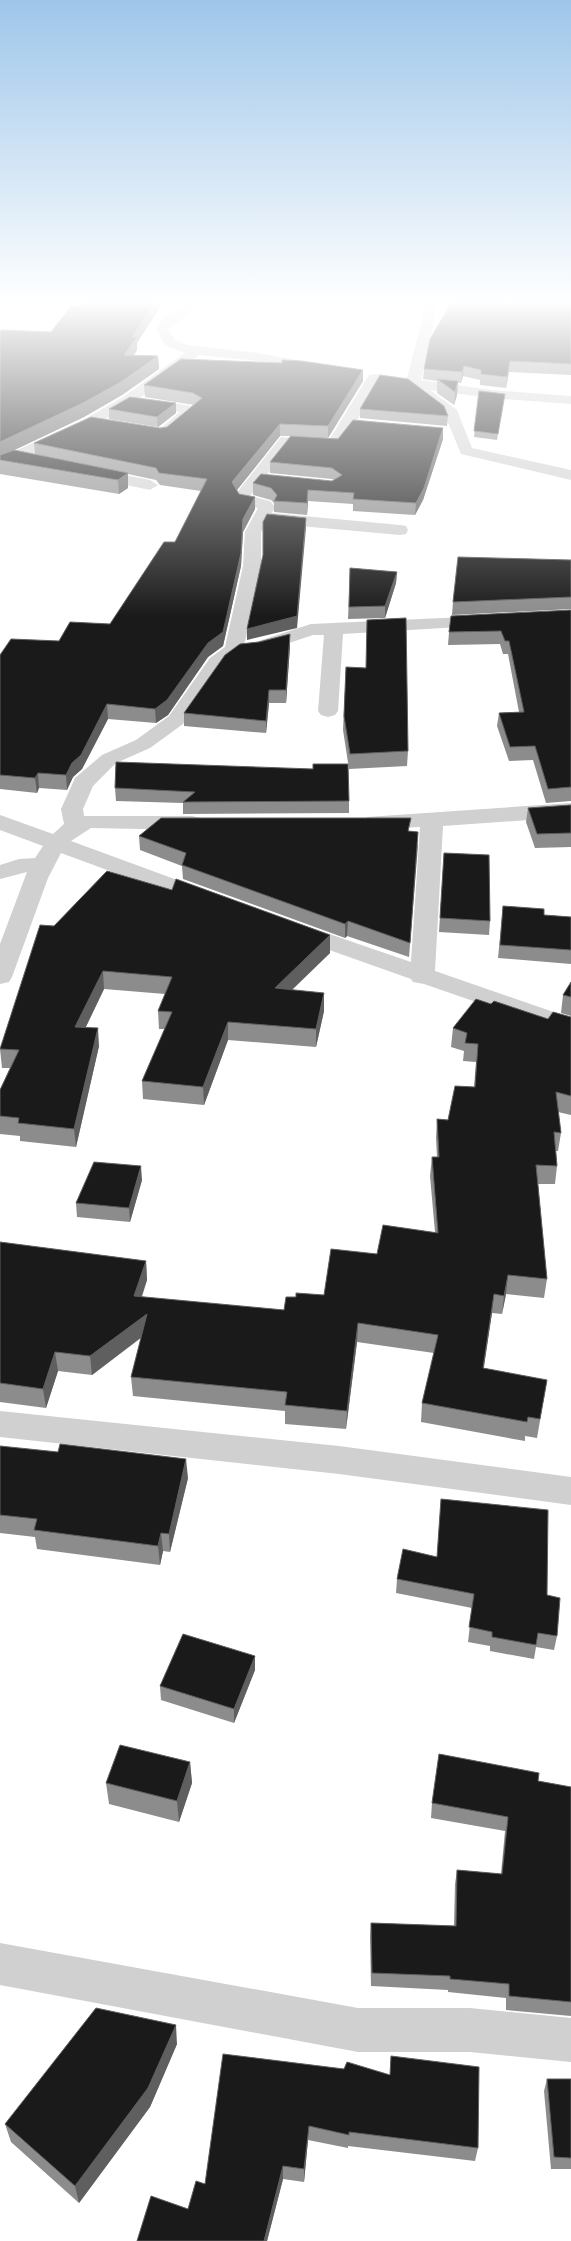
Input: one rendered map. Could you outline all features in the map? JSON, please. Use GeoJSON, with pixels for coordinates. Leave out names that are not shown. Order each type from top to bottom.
{"type":"FeatureCollection","features":[{"type":"Feature","properties":{"kind":"street"},"geometry":{"type":"LineString","coordinates":[[6,461],[90,422],[115,408]]}},
{"type":"Feature","properties":{"kind":"street"},"geometry":{"type":"LineString","coordinates":[[152,432],[161,434],[193,410],[177,408]]}},
{"type":"Feature","properties":{"kind":"street"},"geometry":{"type":"LineString","coordinates":[[76,826],[73,821],[72,809],[83,783],[109,759],[143,744],[176,720],[217,662],[234,648],[246,602],[252,566],[253,532],[262,518],[266,505],[246,502],[241,498],[286,440],[333,445],[357,408]]}},
{"type":"Feature","properties":{"kind":"street"},"geometry":{"type":"LineString","coordinates":[[444,408],[452,414],[466,451],[571,475]]}},
{"type":"Feature","properties":{"kind":"street"},"geometry":{"type":"LineString","coordinates":[[90,422],[117,426]]}},
{"type":"Feature","properties":{"kind":"street"},"geometry":{"type":"LineString","coordinates":[[348,424],[367,426]]}},
{"type":"Feature","properties":{"kind":"street"},"geometry":{"type":"LineString","coordinates":[[440,432],[458,434]]}},
{"type":"Feature","properties":{"kind":"street"},"geometry":{"type":"LineString","coordinates":[[6,461],[42,463]]}},
{"type":"Feature","properties":{"kind":"street"},"geometry":{"type":"LineString","coordinates":[[72,469],[150,485]]}},
{"type":"Feature","properties":{"kind":"street"},"geometry":{"type":"LineString","coordinates":[[255,479],[275,481]]}},
{"type":"Feature","properties":{"kind":"street"},"geometry":{"type":"LineString","coordinates":[[262,518],[400,530]]}},
{"type":"Feature","properties":{"kind":"street"},"geometry":{"type":"LineString","coordinates":[[234,648],[252,649],[311,630],[504,620]]}},
{"type":"Feature","properties":{"kind":"street"},"geometry":{"type":"LineString","coordinates":[[328,711],[334,628]]}},
{"type":"Feature","properties":{"kind":"street"},"geometry":{"type":"LineString","coordinates":[[352,822],[432,820],[571,810]]}},
{"type":"Feature","properties":{"kind":"street"},"geometry":{"type":"LineString","coordinates":[[422,976],[432,820]]}},
{"type":"Feature","properties":{"kind":"street"},"geometry":{"type":"LineString","coordinates":[[0,977],[30,891],[42,865],[57,844],[76,826],[90,821],[216,823]]}},
{"type":"Feature","properties":{"kind":"street"},"geometry":{"type":"LineString","coordinates":[[0,822],[227,906]]}},
{"type":"Feature","properties":{"kind":"street"},"geometry":{"type":"LineString","coordinates":[[0,872],[19,866],[42,865]]}},
{"type":"Feature","properties":{"kind":"street"},"geometry":{"type":"LineString","coordinates":[[273,923],[571,1027]]}},
{"type":"Feature","properties":{"kind":"street"},"geometry":{"type":"LineString","coordinates":[[0,1424],[339,1460],[571,1491]]}},
{"type":"Feature","properties":{"kind":"street"},"geometry":{"type":"LineString","coordinates":[[0,1964],[358,2030],[470,2030],[571,2040]]}},
{"type":"Feature","properties":{"kind":"building"},"geometry":{"type":"Polygon","coordinates":[[[0,408],[73,408],[0,442],[0,408]]]}},
{"type":"Feature","properties":{"kind":"building"},"geometry":{"type":"Polygon","coordinates":[[[111,408],[170,408],[157,417],[109,409],[111,408]]]}},
{"type":"Feature","properties":{"kind":"building"},"geometry":{"type":"Polygon","coordinates":[[[190,408],[340,408],[328,426],[280,424],[232,482],[239,494],[255,497],[243,519],[241,553],[223,632],[208,643],[167,700],[155,709],[107,704],[81,755],[72,763],[66,775],[38,773],[35,778],[0,775],[0,655],[11,639],[59,641],[70,622],[110,624],[164,542],[175,542],[207,479],[159,473],[156,468],[34,443],[91,417],[160,428],[167,427],[190,408]]]}},
{"type":"Feature","properties":{"kind":"building"},"geometry":{"type":"Polygon","coordinates":[[[445,408],[448,416],[360,409],[445,408]]]}},
{"type":"Feature","properties":{"kind":"building"},"geometry":{"type":"Polygon","coordinates":[[[477,408],[503,408],[498,434],[474,431],[477,408]]]}},
{"type":"Feature","properties":{"kind":"building"},"geometry":{"type":"Polygon","coordinates":[[[353,420],[443,428],[424,488],[416,503],[353,499],[354,493],[308,490],[307,503],[274,501],[277,495],[271,488],[253,483],[261,474],[332,481],[342,475],[332,468],[270,462],[291,436],[338,439],[353,420]]]}},
{"type":"Feature","properties":{"kind":"building"},"geometry":{"type":"Polygon","coordinates":[[[14,450],[128,473],[118,480],[0,460],[0,455],[14,450]]]}},
{"type":"Feature","properties":{"kind":"building"},"geometry":{"type":"Polygon","coordinates":[[[267,514],[306,518],[297,616],[247,629],[263,555],[263,522],[267,514]]]}},
{"type":"Feature","properties":{"kind":"building"},"geometry":{"type":"Polygon","coordinates":[[[458,557],[571,560],[571,597],[453,602],[458,557]]]}},
{"type":"Feature","properties":{"kind":"building"},"geometry":{"type":"Polygon","coordinates":[[[350,568],[397,572],[385,606],[349,607],[350,568]]]}},
{"type":"Feature","properties":{"kind":"building"},"geometry":{"type":"Polygon","coordinates":[[[571,610],[571,787],[548,789],[535,746],[510,747],[499,713],[524,712],[509,641],[505,641],[501,631],[449,632],[451,616],[571,610]]]}},
{"type":"Feature","properties":{"kind":"building"},"geometry":{"type":"Polygon","coordinates":[[[406,618],[408,751],[350,754],[344,716],[346,667],[366,668],[367,620],[406,618]]]}},
{"type":"Feature","properties":{"kind":"building"},"geometry":{"type":"Polygon","coordinates":[[[290,634],[286,690],[269,690],[266,721],[184,713],[225,655],[240,644],[259,642],[290,634]]]}},
{"type":"Feature","properties":{"kind":"building"},"geometry":{"type":"Polygon","coordinates":[[[116,762],[313,769],[313,764],[348,764],[349,801],[183,802],[195,792],[115,788],[116,762]]]}},
{"type":"Feature","properties":{"kind":"building"},"geometry":{"type":"Polygon","coordinates":[[[571,805],[571,833],[537,834],[528,808],[571,805]]]}},
{"type":"Feature","properties":{"kind":"building"},"geometry":{"type":"Polygon","coordinates":[[[161,818],[411,818],[408,831],[418,832],[410,943],[348,921],[345,924],[182,865],[186,853],[139,836],[161,818]]]}},
{"type":"Feature","properties":{"kind":"building"},"geometry":{"type":"Polygon","coordinates":[[[444,853],[489,855],[490,921],[440,918],[444,853]]]}},
{"type":"Feature","properties":{"kind":"building"},"geometry":{"type":"Polygon","coordinates":[[[107,871],[172,890],[176,879],[330,935],[275,988],[324,993],[316,1029],[228,1022],[203,1087],[142,1081],[172,1012],[158,1011],[172,977],[103,971],[75,1027],[98,1028],[74,1129],[18,1123],[19,1118],[0,1116],[0,1090],[19,1050],[0,1049],[40,925],[54,926],[107,871]]]}},
{"type":"Feature","properties":{"kind":"building"},"geometry":{"type":"Polygon","coordinates":[[[503,906],[544,909],[544,915],[571,917],[571,950],[500,945],[503,906]]]}},
{"type":"Feature","properties":{"kind":"building"},"geometry":{"type":"Polygon","coordinates":[[[571,982],[571,997],[563,995],[571,982]]]}},
{"type":"Feature","properties":{"kind":"building"},"geometry":{"type":"Polygon","coordinates":[[[476,999],[491,1004],[494,1001],[548,1019],[553,1012],[571,1017],[571,1096],[556,1092],[561,1133],[554,1132],[557,1166],[536,1165],[547,1279],[508,1275],[504,1296],[494,1294],[483,1368],[547,1380],[540,1419],[528,1417],[527,1422],[422,1403],[438,1335],[358,1323],[347,1411],[285,1405],[287,1392],[131,1377],[147,1314],[90,1356],[55,1352],[43,1389],[0,1383],[0,1242],[146,1261],[134,1296],[284,1310],[286,1297],[296,1297],[296,1293],[324,1295],[331,1249],[377,1254],[383,1225],[438,1233],[432,1157],[439,1157],[437,1119],[448,1120],[455,1086],[475,1087],[478,1044],[465,1043],[467,1033],[453,1028],[476,999]]]}},
{"type":"Feature","properties":{"kind":"building"},"geometry":{"type":"Polygon","coordinates":[[[94,1162],[141,1166],[129,1208],[76,1203],[94,1162]]]}},
{"type":"Feature","properties":{"kind":"building"},"geometry":{"type":"Polygon","coordinates":[[[60,1444],[186,1459],[169,1534],[161,1533],[158,1546],[34,1530],[37,1519],[0,1515],[0,1446],[58,1452],[60,1444]]]}},
{"type":"Feature","properties":{"kind":"building"},"geometry":{"type":"Polygon","coordinates":[[[441,1499],[548,1510],[547,1595],[560,1598],[557,1636],[538,1633],[536,1645],[492,1637],[492,1632],[469,1627],[474,1594],[397,1579],[403,1549],[437,1557],[441,1499]]]}},
{"type":"Feature","properties":{"kind":"building"},"geometry":{"type":"Polygon","coordinates":[[[183,1634],[255,1656],[234,1709],[160,1686],[183,1634]]]}},
{"type":"Feature","properties":{"kind":"building"},"geometry":{"type":"Polygon","coordinates":[[[120,1745],[190,1762],[177,1801],[106,1783],[120,1745]]]}},
{"type":"Feature","properties":{"kind":"building"},"geometry":{"type":"Polygon","coordinates":[[[439,1754],[539,1773],[538,1781],[571,1787],[571,2002],[509,1996],[509,1984],[450,1979],[450,1976],[372,1973],[371,1923],[456,1926],[457,1870],[502,1874],[508,1817],[432,1803],[439,1754]]]}},
{"type":"Feature","properties":{"kind":"building"},"geometry":{"type":"Polygon","coordinates":[[[96,2008],[176,2025],[148,2088],[75,2186],[5,2124],[96,2008]]]}},
{"type":"Feature","properties":{"kind":"building"},"geometry":{"type":"Polygon","coordinates":[[[223,2054],[344,2069],[347,2062],[390,2075],[391,2056],[479,2067],[478,2148],[349,2132],[349,2135],[309,2126],[304,2169],[283,2166],[264,2241],[137,2241],[151,2196],[188,2209],[196,2181],[205,2184],[223,2054]]]}},
{"type":"Feature","properties":{"kind":"building"},"geometry":{"type":"Polygon","coordinates":[[[547,2079],[571,2079],[571,2158],[554,2157],[547,2079]]]}}]}
